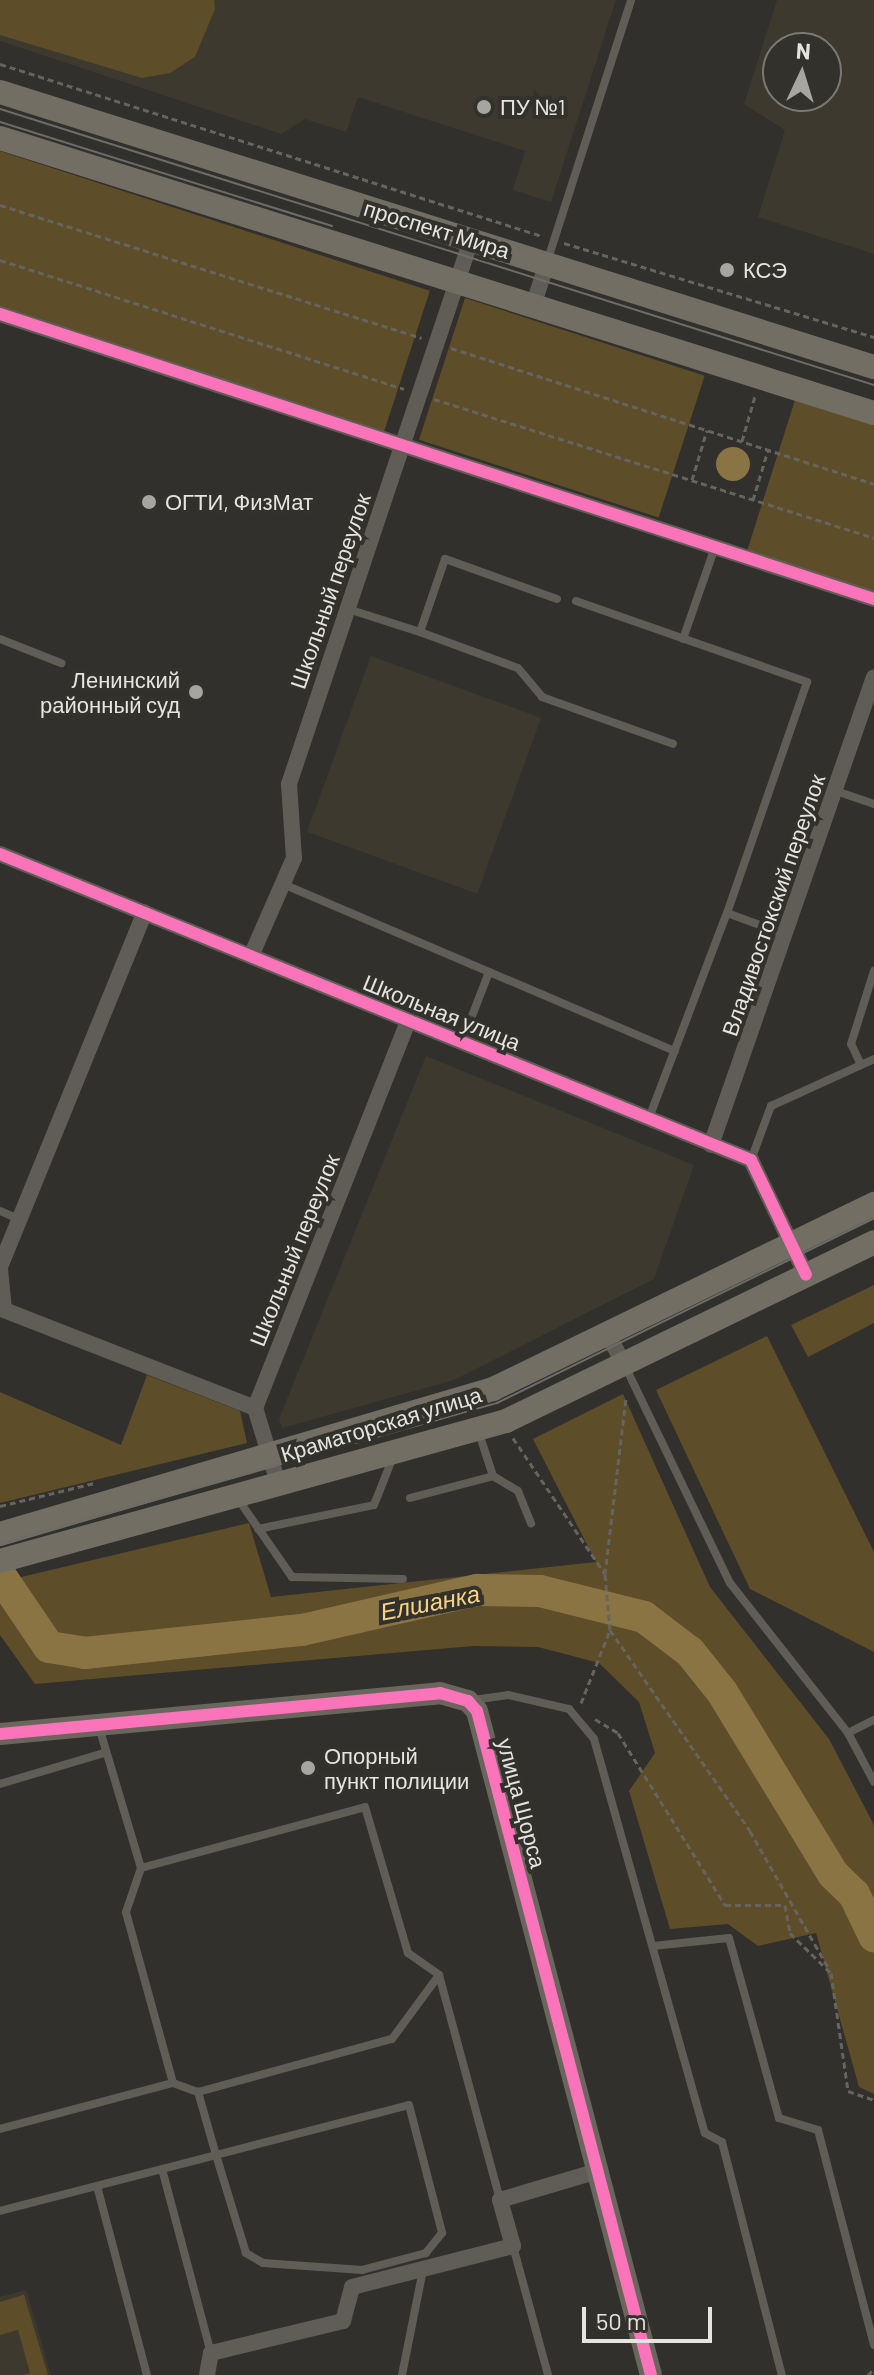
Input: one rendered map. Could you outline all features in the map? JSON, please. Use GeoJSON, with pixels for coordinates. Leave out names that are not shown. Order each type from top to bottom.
{"type":"FeatureCollection","features":[{"type":"Feature","properties":{"kind":"main road","name":"проспект Мира"},"geometry":{"type":"LineString","coordinates":[[0,92],[874,367]]}},
{"type":"Feature","properties":{"kind":"main road","name":"проспект Мира"},"geometry":{"type":"LineString","coordinates":[[0,138],[874,413]]}},
{"type":"Feature","properties":{"kind":"main road","name":"Краматорская улица"},"geometry":{"type":"LineString","coordinates":[[0,1534],[271,1459],[493,1389],[874,1204]]}},
{"type":"Feature","properties":{"kind":"main road","name":"Краматорская улица"},"geometry":{"type":"LineString","coordinates":[[0,1561],[478,1429],[627,1369],[874,1242]]}},
{"type":"Feature","properties":{"kind":"street","name":"Школьный переулок"},"geometry":{"type":"LineString","coordinates":[[251,956],[294,858],[289,784],[471,240]]}},
{"type":"Feature","properties":{"kind":"street"},"geometry":{"type":"LineString","coordinates":[[533,306],[547,263]]}},
{"type":"Feature","properties":{"kind":"street"},"geometry":{"type":"LineString","coordinates":[[0,314],[874,599]]}},
{"type":"Feature","properties":{"kind":"street","name":"Владивостокский переулок"},"geometry":{"type":"LineString","coordinates":[[711,1145],[874,678]]}},
{"type":"Feature","properties":{"kind":"street","name":"Школьная улица"},"geometry":{"type":"LineString","coordinates":[[0,854],[751,1160]]}},
{"type":"Feature","properties":{"kind":"street"},"geometry":{"type":"LineString","coordinates":[[145,912],[0,1268],[4,1310],[255,1408],[278,1483]]}},
{"type":"Feature","properties":{"kind":"street","name":"Школьный переулок"},"geometry":{"type":"LineString","coordinates":[[255,1408],[409,1020]]}},
{"type":"Feature","properties":{"kind":"street"},"geometry":{"type":"LineString","coordinates":[[751,1160],[806,1275]]}},
{"type":"Feature","properties":{"kind":"street"},"geometry":{"type":"LineString","coordinates":[[607,1334],[627,1369]]}},
{"type":"Feature","properties":{"kind":"street"},"geometry":{"type":"LineString","coordinates":[[0,1734],[440,1693],[468,1701]]}},
{"type":"Feature","properties":{"kind":"street","name":"улица Щорса"},"geometry":{"type":"LineString","coordinates":[[468,1701],[477,1711],[651,2375]]}},
{"type":"Feature","properties":{"kind":"street"},"geometry":{"type":"LineString","coordinates":[[207,2375],[211,2353],[343,2321],[352,2287],[513,2246],[500,2200],[598,2171]]}},
{"type":"Feature","properties":{"kind":"lane"},"geometry":{"type":"LineString","coordinates":[[547,263],[631,0]]}},
{"type":"Feature","properties":{"kind":"lane"},"geometry":{"type":"LineString","coordinates":[[683,639],[715,547]]}},
{"type":"Feature","properties":{"kind":"lane"},"geometry":{"type":"LineString","coordinates":[[420,632],[445,559],[557,599]]}},
{"type":"Feature","properties":{"kind":"lane"},"geometry":{"type":"LineString","coordinates":[[576,601],[807,682],[727,913],[649,1119]]}},
{"type":"Feature","properties":{"kind":"lane"},"geometry":{"type":"LineString","coordinates":[[348,609],[518,668],[542,697],[673,744]]}},
{"type":"Feature","properties":{"kind":"lane"},"geometry":{"type":"LineString","coordinates":[[0,639],[61,663]]}},
{"type":"Feature","properties":{"kind":"lane"},"geometry":{"type":"LineString","coordinates":[[836,791],[874,804]]}},
{"type":"Feature","properties":{"kind":"lane"},"geometry":{"type":"LineString","coordinates":[[282,884],[675,1051]]}},
{"type":"Feature","properties":{"kind":"lane"},"geometry":{"type":"LineString","coordinates":[[727,913],[786,934]]}},
{"type":"Feature","properties":{"kind":"lane"},"geometry":{"type":"LineString","coordinates":[[861,1065],[851,1044],[874,971]]}},
{"type":"Feature","properties":{"kind":"lane"},"geometry":{"type":"LineString","coordinates":[[462,1042],[489,972]]}},
{"type":"Feature","properties":{"kind":"lane"},"geometry":{"type":"LineString","coordinates":[[751,1160],[771,1106],[874,1059]]}},
{"type":"Feature","properties":{"kind":"lane"},"geometry":{"type":"LineString","coordinates":[[0,1211],[19,1219]]}},
{"type":"Feature","properties":{"kind":"lane"},"geometry":{"type":"LineString","coordinates":[[627,1369],[730,1583],[848,1733],[874,1782]]}},
{"type":"Feature","properties":{"kind":"lane"},"geometry":{"type":"LineString","coordinates":[[478,1429],[493,1476],[518,1491],[531,1524]]}},
{"type":"Feature","properties":{"kind":"lane"},"geometry":{"type":"LineString","coordinates":[[258,1529],[374,1505],[394,1451]]}},
{"type":"Feature","properties":{"kind":"lane"},"geometry":{"type":"LineString","coordinates":[[410,1498],[493,1476]]}},
{"type":"Feature","properties":{"kind":"lane"},"geometry":{"type":"LineString","coordinates":[[235,1495],[292,1577],[403,1579]]}},
{"type":"Feature","properties":{"kind":"lane"},"geometry":{"type":"LineString","coordinates":[[468,1701],[508,1695],[576,1714],[594,1739],[705,2133],[722,2142],[782,2375]]}},
{"type":"Feature","properties":{"kind":"lane"},"geometry":{"type":"LineString","coordinates":[[848,1733],[874,1720]]}},
{"type":"Feature","properties":{"kind":"lane"},"geometry":{"type":"LineString","coordinates":[[98,1725],[141,1868],[126,1912],[173,2083]]}},
{"type":"Feature","properties":{"kind":"lane"},"geometry":{"type":"LineString","coordinates":[[0,1784],[104,1753]]}},
{"type":"Feature","properties":{"kind":"lane"},"geometry":{"type":"LineString","coordinates":[[141,1868],[365,1807],[408,1953],[439,1975],[500,2200]]}},
{"type":"Feature","properties":{"kind":"lane"},"geometry":{"type":"LineString","coordinates":[[653,1946],[729,1938],[779,2118],[818,2130],[874,2345]]}},
{"type":"Feature","properties":{"kind":"lane"},"geometry":{"type":"LineString","coordinates":[[0,2129],[173,2083],[198,2092],[392,2039],[439,1975]]}},
{"type":"Feature","properties":{"kind":"lane"},"geometry":{"type":"LineString","coordinates":[[0,2211],[97,2186],[162,2169],[216,2155],[409,2105],[442,2233],[426,2253],[362,2270],[263,2263],[246,2253],[216,2155],[198,2092]]}},
{"type":"Feature","properties":{"kind":"lane"},"geometry":{"type":"LineString","coordinates":[[162,2169],[211,2353]]}},
{"type":"Feature","properties":{"kind":"lane"},"geometry":{"type":"LineString","coordinates":[[97,2186],[147,2375]]}},
{"type":"Feature","properties":{"kind":"lane"},"geometry":{"type":"LineString","coordinates":[[513,2246],[548,2375]]}},
{"type":"Feature","properties":{"kind":"lane"},"geometry":{"type":"LineString","coordinates":[[402,2375],[423,2269]]}},
{"type":"Feature","properties":{"kind":"path"},"geometry":{"type":"LineString","coordinates":[[0,64],[554,240],[874,337]]}},
{"type":"Feature","properties":{"kind":"path"},"geometry":{"type":"LineString","coordinates":[[742,441],[755,396]]}},
{"type":"Feature","properties":{"kind":"path"},"geometry":{"type":"LineString","coordinates":[[691,481],[707,430]]}},
{"type":"Feature","properties":{"kind":"path"},"geometry":{"type":"LineString","coordinates":[[753,500],[768,450]]}},
{"type":"Feature","properties":{"kind":"path"},"geometry":{"type":"LineString","coordinates":[[627,1369],[605,1574],[610,1630],[576,1714],[618,1733],[725,1905],[785,1905],[790,1933],[831,1973]]}},
{"type":"Feature","properties":{"kind":"path"},"geometry":{"type":"LineString","coordinates":[[511,1435],[605,1574]]}},
{"type":"Feature","properties":{"kind":"path"},"geometry":{"type":"LineString","coordinates":[[610,1630],[750,1831],[831,1973],[844,2027],[848,2091],[874,2100]]}},
{"type":"Feature","properties":{"kind":"path"},"geometry":{"type":"LineString","coordinates":[[870,2375],[874,2369]]}},
{"type":"Feature","properties":{"kind":"shaded area","name":"ПУ №1"},"geometry":{"type":"Polygon","coordinates":[[[0,0],[616,0],[551,202],[513,190],[525,151],[358,97],[346,132],[305,119],[281,134],[0,41],[0,0]]]}},
{"type":"Feature","properties":{"kind":"shaded area"},"geometry":{"type":"Polygon","coordinates":[[[0,0],[214,0],[215,9],[195,57],[170,73],[142,78],[0,35],[0,0]]]}},
{"type":"Feature","properties":{"kind":"shaded area"},"geometry":{"type":"Polygon","coordinates":[[[777,0],[874,0],[874,254],[758,217],[785,130],[744,104],[762,47],[762,112],[842,112],[842,32],[767,32],[777,0]]]}},
{"type":"Feature","properties":{"kind":"shaded area"},"geometry":{"type":"Polygon","coordinates":[[[0,151],[430,291],[384,433],[0,309],[0,151]]]}},
{"type":"Feature","properties":{"kind":"shaded area"},"geometry":{"type":"Polygon","coordinates":[[[465,298],[705,376],[659,518],[419,440],[465,298]]]}},
{"type":"Feature","properties":{"kind":"shaded area"},"geometry":{"type":"Polygon","coordinates":[[[795,400],[874,424],[874,591],[747,551],[795,400]]]}},
{"type":"Feature","properties":{"kind":"shaded area"},"geometry":{"type":"Polygon","coordinates":[[[733,447],[745,452],[750,464],[745,476],[733,481],[721,476],[716,464],[721,452],[733,447]]]}},
{"type":"Feature","properties":{"kind":"shaded area"},"geometry":{"type":"Polygon","coordinates":[[[371,656],[541,718],[477,894],[307,832],[371,656]]]}},
{"type":"Feature","properties":{"kind":"shaded area"},"geometry":{"type":"Polygon","coordinates":[[[426,1056],[694,1165],[654,1279],[454,1380],[282,1428],[279,1419],[426,1056]]]}},
{"type":"Feature","properties":{"kind":"shaded area"},"geometry":{"type":"Polygon","coordinates":[[[874,1285],[874,1323],[808,1357],[791,1325],[874,1285]]]}},
{"type":"Feature","properties":{"kind":"shaded area"},"geometry":{"type":"Polygon","coordinates":[[[767,1336],[874,1552],[874,1652],[750,1589],[656,1390],[767,1336]]]}},
{"type":"Feature","properties":{"kind":"shaded area"},"geometry":{"type":"Polygon","coordinates":[[[147,1375],[240,1411],[247,1443],[0,1503],[0,1392],[121,1445],[147,1375]]]}},
{"type":"Feature","properties":{"kind":"shaded area"},"geometry":{"type":"Polygon","coordinates":[[[623,1394],[710,1587],[829,1739],[874,1825],[874,2094],[859,2087],[816,1933],[758,1946],[728,1924],[670,1929],[629,1791],[655,1753],[639,1702],[599,1663],[538,1647],[473,1646],[35,1684],[0,1635],[0,1582],[249,1523],[271,1597],[596,1562],[533,1439],[623,1394]]]}},
{"type":"Feature","properties":{"kind":"shaded area"},"geometry":{"type":"Polygon","coordinates":[[[26,2290],[51,2375],[0,2375],[0,2297],[26,2290]]]}},
{"type":"Feature","properties":{"kind":"shaded area"},"geometry":{"type":"Polygon","coordinates":[[[24,2295],[48,2375],[23,2375],[30,2373],[18,2330],[0,2335],[0,2302],[24,2295]]]}},
{"type":"Feature","properties":{"kind":"waterway","name":"Елшанка"},"geometry":{"type":"LineString","coordinates":[[0,1575],[49,1647],[85,1653],[302,1630],[477,1590],[540,1591],[644,1617],[690,1652],[722,1692],[833,1874],[854,1894],[874,1936]]}},
{"type":"Feature","properties":{"kind":"tram line"},"geometry":{"type":"LineString","coordinates":[[0,109],[874,385]]}},
{"type":"Feature","properties":{"kind":"tram line"},"geometry":{"type":"LineString","coordinates":[[0,122],[332,226]]}},
{"type":"Feature","properties":{"kind":"tram line"},"geometry":{"type":"LineString","coordinates":[[0,1544],[497,1403],[874,1218]]}},
{"type":"Feature","properties":{"kind":"cycle path"},"geometry":{"type":"LineString","coordinates":[[0,314],[874,599]]}},
{"type":"Feature","properties":{"kind":"cycle path"},"geometry":{"type":"LineString","coordinates":[[0,854],[751,1160],[806,1275]]}},
{"type":"Feature","properties":{"kind":"cycle path"},"geometry":{"type":"LineString","coordinates":[[0,1734],[440,1693],[468,1701],[477,1711],[651,2375]]}},
{"type":"Feature","properties":{"kind":"place","name":"ПУ №1"},"geometry":{"type":"Point","coordinates":[484,107]}},
{"type":"Feature","properties":{"kind":"place","name":"КСЭ"},"geometry":{"type":"Point","coordinates":[727,270]}},
{"type":"Feature","properties":{"kind":"place","name":"ОГТИ, ФизМат"},"geometry":{"type":"Point","coordinates":[149,502]}},
{"type":"Feature","properties":{"kind":"place","name":"Ленинский районный суд"},"geometry":{"type":"Point","coordinates":[196,692]}},
{"type":"Feature","properties":{"kind":"place","name":"Опорный пункт полиции"},"geometry":{"type":"Point","coordinates":[308,1768]}}]}
